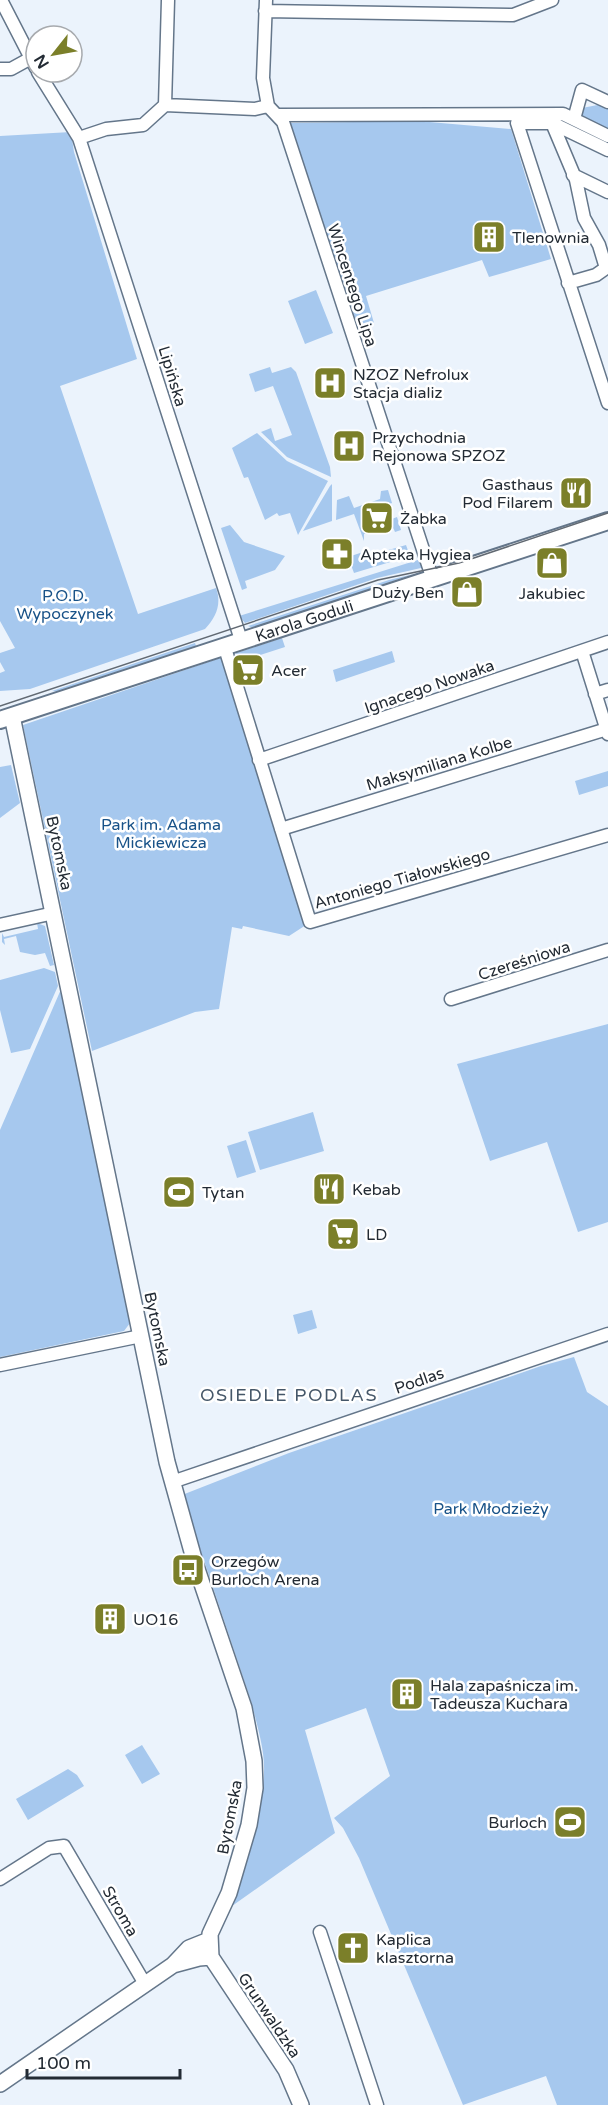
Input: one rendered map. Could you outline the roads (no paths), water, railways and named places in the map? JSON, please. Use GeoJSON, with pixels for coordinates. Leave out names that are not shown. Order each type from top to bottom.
{"type":"FeatureCollection","features":[{"type":"Feature","properties":{"kind":"main road","name":"Karola Goduli"},"geometry":{"type":"LineString","coordinates":[[6,718],[608,521]]}},
{"type":"Feature","properties":{"kind":"street"},"geometry":{"type":"LineString","coordinates":[[1,0],[24,45]]}},
{"type":"Feature","properties":{"kind":"street"},"geometry":{"type":"LineString","coordinates":[[165,105],[168,0]]}},
{"type":"Feature","properties":{"kind":"street"},"geometry":{"type":"LineString","coordinates":[[79,138],[106,129],[143,125],[165,105],[255,109],[268,106],[262,78],[265,5],[513,15],[552,0]]}},
{"type":"Feature","properties":{"kind":"street"},"geometry":{"type":"LineString","coordinates":[[0,69],[24,65]]}},
{"type":"Feature","properties":{"kind":"street","name":"Lipińska"},"geometry":{"type":"LineString","coordinates":[[45,84],[79,138],[241,640]]}},
{"type":"Feature","properties":{"kind":"street"},"geometry":{"type":"LineString","coordinates":[[574,120],[582,90],[608,102]]}},
{"type":"Feature","properties":{"kind":"street","name":"Wincentego Lipa"},"geometry":{"type":"LineString","coordinates":[[268,106],[279,116],[432,577]]}},
{"type":"Feature","properties":{"kind":"street"},"geometry":{"type":"LineString","coordinates":[[279,116],[563,114],[608,136]]}},
{"type":"Feature","properties":{"kind":"street"},"geometry":{"type":"LineString","coordinates":[[608,150],[552,123],[517,123],[608,403]]}},
{"type":"Feature","properties":{"kind":"street"},"geometry":{"type":"LineString","coordinates":[[552,123],[573,175],[584,218],[599,245],[606,268],[596,275],[568,283]]}},
{"type":"Feature","properties":{"kind":"street"},"geometry":{"type":"LineString","coordinates":[[573,175],[608,192]]}},
{"type":"Feature","properties":{"kind":"street","name":"Ignacego Nowaka"},"geometry":{"type":"LineString","coordinates":[[259,760],[608,642]]}},
{"type":"Feature","properties":{"kind":"street","name":"Antoniego Tiałowskiego"},"geometry":{"type":"LineString","coordinates":[[224,645],[310,922],[608,834]]}},
{"type":"Feature","properties":{"kind":"street"},"geometry":{"type":"LineString","coordinates":[[582,651],[607,732]]}},
{"type":"Feature","properties":{"kind":"street"},"geometry":{"type":"LineString","coordinates":[[595,694],[608,690]]}},
{"type":"Feature","properties":{"kind":"street","name":"Bytomska"},"geometry":{"type":"LineString","coordinates":[[6,718],[54,913],[172,1482],[195,1566],[244,1708],[254,1761],[255,1788],[249,1825],[229,1893],[209,1948]]}},
{"type":"Feature","properties":{"kind":"street","name":"Maksymiliana Kolbe"},"geometry":{"type":"LineString","coordinates":[[281,829],[607,732]]}},
{"type":"Feature","properties":{"kind":"street"},"geometry":{"type":"LineString","coordinates":[[0,925],[54,913]]}},
{"type":"Feature","properties":{"kind":"street","name":"Czereśniowa"},"geometry":{"type":"LineString","coordinates":[[451,999],[608,950]]}},
{"type":"Feature","properties":{"kind":"street","name":"Podlas"},"geometry":{"type":"LineString","coordinates":[[172,1482],[608,1334]]}},
{"type":"Feature","properties":{"kind":"street"},"geometry":{"type":"LineString","coordinates":[[0,1365],[141,1336]]}},
{"type":"Feature","properties":{"kind":"street","name":"Stroma"},"geometry":{"type":"LineString","coordinates":[[0,1879],[56,1845],[64,1846],[144,1984]]}},
{"type":"Feature","properties":{"kind":"street"},"geometry":{"type":"LineString","coordinates":[[320,1932],[377,2105]]}},
{"type":"Feature","properties":{"kind":"street"},"geometry":{"type":"LineString","coordinates":[[0,2084],[173,1965],[199,1958],[209,1948]]}},
{"type":"Feature","properties":{"kind":"street","name":"Grunwaldzka"},"geometry":{"type":"LineString","coordinates":[[209,1948],[286,2070],[301,2105]]}},
{"type":"Feature","properties":{"kind":"tram line"},"geometry":{"type":"LineString","coordinates":[[0,706],[378,580],[459,563],[608,513]]}},
{"type":"Feature","properties":{"kind":"place","name":"Tlenownia"},"geometry":{"type":"Point","coordinates":[489,237]}},
{"type":"Feature","properties":{"kind":"place","name":"NZOZ Nefrolux Stacja dializ"},"geometry":{"type":"Point","coordinates":[330,383]}},
{"type":"Feature","properties":{"kind":"place","name":"Przychodnia Rejonowa SPZOZ"},"geometry":{"type":"Point","coordinates":[349,446]}},
{"type":"Feature","properties":{"kind":"place","name":"Gasthaus Pod Filarem"},"geometry":{"type":"Point","coordinates":[576,493]}},
{"type":"Feature","properties":{"kind":"place","name":"Żabka"},"geometry":{"type":"Point","coordinates":[377,518]}},
{"type":"Feature","properties":{"kind":"place","name":"Apteka Hygiea"},"geometry":{"type":"Point","coordinates":[337,554]}},
{"type":"Feature","properties":{"kind":"place","name":"Jakubiec"},"geometry":{"type":"Point","coordinates":[552,563]}},
{"type":"Feature","properties":{"kind":"place","name":"Duży Ben"},"geometry":{"type":"Point","coordinates":[467,592]}},
{"type":"Feature","properties":{"kind":"place","name":"Acer"},"geometry":{"type":"Point","coordinates":[248,670]}},
{"type":"Feature","properties":{"kind":"place","name":"Kebab"},"geometry":{"type":"Point","coordinates":[329,1189]}},
{"type":"Feature","properties":{"kind":"place","name":"Tytan"},"geometry":{"type":"Point","coordinates":[179,1192]}},
{"type":"Feature","properties":{"kind":"place","name":"LD"},"geometry":{"type":"Point","coordinates":[343,1234]}},
{"type":"Feature","properties":{"kind":"place","name":"Orzegów Burloch Arena"},"geometry":{"type":"Point","coordinates":[188,1570]}},
{"type":"Feature","properties":{"kind":"place","name":"UO16"},"geometry":{"type":"Point","coordinates":[110,1619]}},
{"type":"Feature","properties":{"kind":"place","name":"Hala zapaśnicza im. Tadeusza Kuchara"},"geometry":{"type":"Point","coordinates":[407,1694]}},
{"type":"Feature","properties":{"kind":"place","name":"Burloch"},"geometry":{"type":"Point","coordinates":[570,1822]}},
{"type":"Feature","properties":{"kind":"place","name":"Kaplica klasztorna"},"geometry":{"type":"Point","coordinates":[353,1948]}},
{"type":"Feature","properties":{"kind":"district","name":"OSIEDLE PODLAS"},"geometry":{"type":"Point","coordinates":[289,1395]}},
{"type":"Feature","properties":{"kind":"park label","name":"P.O.D. Wypoczynek"},"geometry":{"type":"Point","coordinates":[65,604]}},
{"type":"Feature","properties":{"kind":"park label","name":"Park im. Adama Mickiewicza"},"geometry":{"type":"Point","coordinates":[161,833]}},
{"type":"Feature","properties":{"kind":"park label","name":"Park Młodzieży"},"geometry":{"type":"Point","coordinates":[491,1508]}}]}
